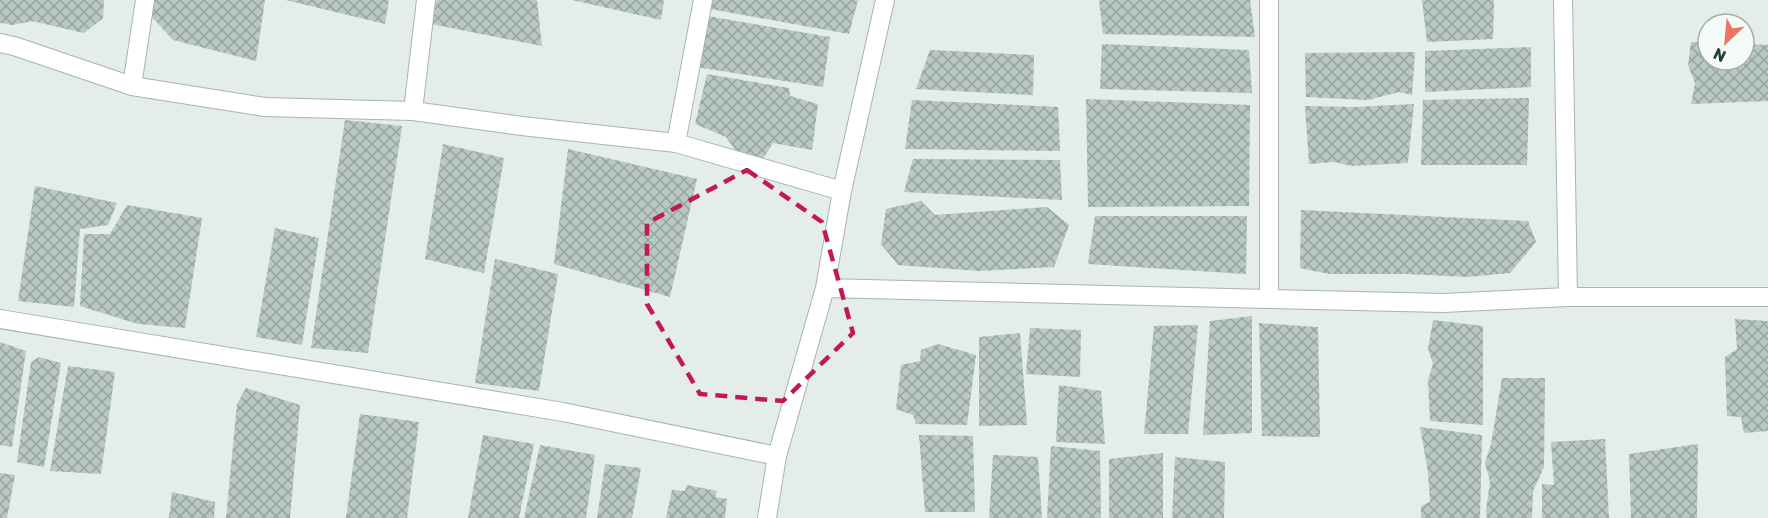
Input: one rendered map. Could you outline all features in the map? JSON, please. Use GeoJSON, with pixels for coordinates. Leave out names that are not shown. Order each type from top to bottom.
{"type":"FeatureCollection","features":[{"type":"Feature","properties":{"kind":"street"},"geometry":{"type":"LineString","coordinates":[[132,86],[144,0]]}},
{"type":"Feature","properties":{"kind":"street"},"geometry":{"type":"LineString","coordinates":[[413,111],[426,0]]}},
{"type":"Feature","properties":{"kind":"street"},"geometry":{"type":"LineString","coordinates":[[676,143],[704,0]]}},
{"type":"Feature","properties":{"kind":"street"},"geometry":{"type":"LineString","coordinates":[[767,518],[777,456],[825,288],[842,191],[885,0]]}},
{"type":"Feature","properties":{"kind":"street"},"geometry":{"type":"LineString","coordinates":[[1269,0],[1269,299]]}},
{"type":"Feature","properties":{"kind":"street"},"geometry":{"type":"LineString","coordinates":[[1563,0],[1568,297]]}},
{"type":"Feature","properties":{"kind":"street"},"geometry":{"type":"LineString","coordinates":[[0,43],[132,86],[265,106],[413,111],[676,143],[842,191]]}},
{"type":"Feature","properties":{"kind":"street"},"geometry":{"type":"LineString","coordinates":[[825,288],[1443,303],[1568,297],[1768,297]]}},
{"type":"Feature","properties":{"kind":"street"},"geometry":{"type":"LineString","coordinates":[[0,319],[563,412],[777,456]]}},
{"type":"Feature","properties":{"kind":"highlighted area"},"geometry":{"type":"Polygon","coordinates":[[[747,170],[822,222],[853,333],[783,401],[700,394],[647,304],[647,223],[747,170]]]}},
{"type":"Feature","properties":{"kind":"building"},"geometry":{"type":"Polygon","coordinates":[[[0,0],[104,0],[103,18],[84,33],[32,21],[13,25],[0,23],[0,0]]]}},
{"type":"Feature","properties":{"kind":"building"},"geometry":{"type":"Polygon","coordinates":[[[152,0],[265,0],[256,61],[173,40],[149,14],[152,0]]]}},
{"type":"Feature","properties":{"kind":"building"},"geometry":{"type":"Polygon","coordinates":[[[286,0],[389,0],[385,24],[286,0]]]}},
{"type":"Feature","properties":{"kind":"building"},"geometry":{"type":"Polygon","coordinates":[[[437,0],[537,0],[542,46],[431,24],[437,0]]]}},
{"type":"Feature","properties":{"kind":"building"},"geometry":{"type":"Polygon","coordinates":[[[572,0],[664,0],[661,20],[572,0]]]}},
{"type":"Feature","properties":{"kind":"building"},"geometry":{"type":"Polygon","coordinates":[[[707,0],[858,0],[849,34],[705,8],[707,0]]]}},
{"type":"Feature","properties":{"kind":"building"},"geometry":{"type":"Polygon","coordinates":[[[1099,0],[1250,0],[1255,37],[1103,34],[1099,0]]]}},
{"type":"Feature","properties":{"kind":"building"},"geometry":{"type":"Polygon","coordinates":[[[1422,0],[1494,0],[1493,39],[1427,42],[1422,0]]]}},
{"type":"Feature","properties":{"kind":"building"},"geometry":{"type":"Polygon","coordinates":[[[707,16],[830,37],[823,87],[696,67],[707,16]]]}},
{"type":"Feature","properties":{"kind":"building"},"geometry":{"type":"Polygon","coordinates":[[[1691,42],[1696,42],[1696,72],[1756,72],[1756,44],[1768,45],[1768,101],[1691,104],[1695,83],[1688,65],[1691,42]]]}},
{"type":"Feature","properties":{"kind":"building"},"geometry":{"type":"Polygon","coordinates":[[[1102,44],[1249,50],[1252,93],[1100,89],[1102,44]]]}},
{"type":"Feature","properties":{"kind":"building"},"geometry":{"type":"Polygon","coordinates":[[[1531,47],[1531,87],[1425,92],[1425,51],[1531,47]]]}},
{"type":"Feature","properties":{"kind":"building"},"geometry":{"type":"Polygon","coordinates":[[[930,50],[1034,55],[1033,95],[916,89],[930,50]]]}},
{"type":"Feature","properties":{"kind":"building"},"geometry":{"type":"Polygon","coordinates":[[[1415,52],[1412,95],[1399,92],[1368,100],[1306,97],[1305,53],[1415,52]]]}},
{"type":"Feature","properties":{"kind":"building"},"geometry":{"type":"Polygon","coordinates":[[[707,74],[789,88],[790,96],[818,104],[812,150],[773,143],[763,159],[736,151],[726,137],[695,124],[707,74]]]}},
{"type":"Feature","properties":{"kind":"building"},"geometry":{"type":"Polygon","coordinates":[[[1529,98],[1527,165],[1421,165],[1423,100],[1529,98]]]}},
{"type":"Feature","properties":{"kind":"building"},"geometry":{"type":"Polygon","coordinates":[[[1086,99],[1250,105],[1249,206],[1088,207],[1086,99]]]}},
{"type":"Feature","properties":{"kind":"building"},"geometry":{"type":"Polygon","coordinates":[[[912,100],[1058,107],[1060,151],[905,149],[912,100]]]}},
{"type":"Feature","properties":{"kind":"building"},"geometry":{"type":"Polygon","coordinates":[[[1414,104],[1408,163],[1351,166],[1335,162],[1309,164],[1305,106],[1356,107],[1414,104]]]}},
{"type":"Feature","properties":{"kind":"building"},"geometry":{"type":"Polygon","coordinates":[[[345,120],[402,126],[368,353],[311,348],[345,120]]]}},
{"type":"Feature","properties":{"kind":"building"},"geometry":{"type":"Polygon","coordinates":[[[443,144],[504,158],[484,273],[425,259],[443,144]]]}},
{"type":"Feature","properties":{"kind":"building"},"geometry":{"type":"Polygon","coordinates":[[[568,149],[697,179],[670,297],[554,264],[568,149]]]}},
{"type":"Feature","properties":{"kind":"building"},"geometry":{"type":"Polygon","coordinates":[[[913,159],[1060,160],[1062,200],[904,192],[913,159]]]}},
{"type":"Feature","properties":{"kind":"building"},"geometry":{"type":"Polygon","coordinates":[[[35,186],[117,203],[108,225],[80,229],[74,307],[18,301],[35,186]]]}},
{"type":"Feature","properties":{"kind":"building"},"geometry":{"type":"Polygon","coordinates":[[[921,201],[935,215],[1047,207],[1069,225],[1054,267],[979,271],[898,265],[881,244],[886,209],[921,201]]]}},
{"type":"Feature","properties":{"kind":"building"},"geometry":{"type":"Polygon","coordinates":[[[127,205],[202,218],[185,328],[138,324],[80,306],[84,234],[110,234],[127,205]]]}},
{"type":"Feature","properties":{"kind":"building"},"geometry":{"type":"Polygon","coordinates":[[[1301,210],[1528,221],[1536,242],[1510,273],[1468,277],[1329,274],[1300,268],[1301,210]]]}},
{"type":"Feature","properties":{"kind":"building"},"geometry":{"type":"Polygon","coordinates":[[[1095,216],[1247,216],[1246,274],[1088,264],[1095,216]]]}},
{"type":"Feature","properties":{"kind":"building"},"geometry":{"type":"Polygon","coordinates":[[[275,228],[319,238],[302,345],[256,337],[275,228]]]}},
{"type":"Feature","properties":{"kind":"building"},"geometry":{"type":"Polygon","coordinates":[[[495,259],[558,274],[539,391],[475,383],[495,259]]]}},
{"type":"Feature","properties":{"kind":"building"},"geometry":{"type":"Polygon","coordinates":[[[1252,316],[1252,433],[1203,435],[1210,321],[1252,316]]]}},
{"type":"Feature","properties":{"kind":"building"},"geometry":{"type":"Polygon","coordinates":[[[1735,319],[1768,321],[1768,431],[1744,433],[1741,417],[1727,416],[1725,357],[1737,349],[1735,319]]]}},
{"type":"Feature","properties":{"kind":"building"},"geometry":{"type":"Polygon","coordinates":[[[1433,320],[1483,326],[1483,425],[1430,421],[1428,380],[1433,364],[1428,349],[1433,320]]]}},
{"type":"Feature","properties":{"kind":"building"},"geometry":{"type":"Polygon","coordinates":[[[1259,323],[1318,327],[1320,437],[1262,436],[1259,323]]]}},
{"type":"Feature","properties":{"kind":"building"},"geometry":{"type":"Polygon","coordinates":[[[1198,325],[1188,434],[1144,434],[1154,326],[1198,325]]]}},
{"type":"Feature","properties":{"kind":"building"},"geometry":{"type":"Polygon","coordinates":[[[1030,328],[1081,330],[1080,377],[1026,374],[1030,328]]]}},
{"type":"Feature","properties":{"kind":"building"},"geometry":{"type":"Polygon","coordinates":[[[1020,333],[1027,425],[979,426],[979,337],[1020,333]]]}},
{"type":"Feature","properties":{"kind":"building"},"geometry":{"type":"Polygon","coordinates":[[[0,342],[26,351],[12,447],[0,445],[0,342]]]}},
{"type":"Feature","properties":{"kind":"building"},"geometry":{"type":"Polygon","coordinates":[[[938,344],[976,355],[967,425],[916,424],[913,415],[896,409],[901,365],[920,361],[921,350],[938,344]]]}},
{"type":"Feature","properties":{"kind":"building"},"geometry":{"type":"Polygon","coordinates":[[[39,357],[61,363],[44,467],[17,462],[31,362],[39,357]]]}},
{"type":"Feature","properties":{"kind":"building"},"geometry":{"type":"Polygon","coordinates":[[[68,366],[115,372],[101,474],[50,471],[68,366]]]}},
{"type":"Feature","properties":{"kind":"building"},"geometry":{"type":"Polygon","coordinates":[[[1502,378],[1545,378],[1544,467],[1533,491],[1532,518],[1487,518],[1490,482],[1485,463],[1491,444],[1502,378]]]}},
{"type":"Feature","properties":{"kind":"building"},"geometry":{"type":"Polygon","coordinates":[[[1059,385],[1101,391],[1105,444],[1056,442],[1059,385]]]}},
{"type":"Feature","properties":{"kind":"building"},"geometry":{"type":"Polygon","coordinates":[[[246,388],[300,405],[290,518],[226,518],[237,404],[246,388]]]}},
{"type":"Feature","properties":{"kind":"building"},"geometry":{"type":"Polygon","coordinates":[[[360,414],[419,422],[407,518],[346,518],[360,414]]]}},
{"type":"Feature","properties":{"kind":"building"},"geometry":{"type":"Polygon","coordinates":[[[1420,427],[1482,435],[1480,518],[1421,518],[1421,506],[1430,502],[1428,472],[1420,427]]]}},
{"type":"Feature","properties":{"kind":"building"},"geometry":{"type":"Polygon","coordinates":[[[483,435],[534,444],[519,518],[468,518],[483,435]]]}},
{"type":"Feature","properties":{"kind":"building"},"geometry":{"type":"Polygon","coordinates":[[[919,435],[973,436],[975,512],[925,512],[919,435]]]}},
{"type":"Feature","properties":{"kind":"building"},"geometry":{"type":"Polygon","coordinates":[[[1605,439],[1609,518],[1542,518],[1542,484],[1554,485],[1551,442],[1605,439]]]}},
{"type":"Feature","properties":{"kind":"building"},"geometry":{"type":"Polygon","coordinates":[[[1698,444],[1697,518],[1631,518],[1629,454],[1698,444]]]}},
{"type":"Feature","properties":{"kind":"building"},"geometry":{"type":"Polygon","coordinates":[[[540,445],[595,455],[586,518],[524,518],[540,445]]]}},
{"type":"Feature","properties":{"kind":"building"},"geometry":{"type":"Polygon","coordinates":[[[1051,446],[1100,451],[1101,518],[1047,518],[1051,446]]]}},
{"type":"Feature","properties":{"kind":"building"},"geometry":{"type":"Polygon","coordinates":[[[1163,453],[1163,518],[1109,518],[1109,459],[1163,453]]]}},
{"type":"Feature","properties":{"kind":"building"},"geometry":{"type":"Polygon","coordinates":[[[993,455],[1038,457],[1042,518],[989,518],[993,455]]]}},
{"type":"Feature","properties":{"kind":"building"},"geometry":{"type":"Polygon","coordinates":[[[1175,457],[1225,462],[1224,518],[1172,518],[1175,457]]]}},
{"type":"Feature","properties":{"kind":"building"},"geometry":{"type":"Polygon","coordinates":[[[605,464],[641,468],[632,518],[597,518],[605,464]]]}},
{"type":"Feature","properties":{"kind":"building"},"geometry":{"type":"Polygon","coordinates":[[[0,473],[15,475],[7,518],[0,518],[0,473]]]}},
{"type":"Feature","properties":{"kind":"building"},"geometry":{"type":"Polygon","coordinates":[[[687,485],[717,491],[715,497],[727,499],[725,518],[666,518],[672,490],[685,491],[687,485]]]}},
{"type":"Feature","properties":{"kind":"building"},"geometry":{"type":"Polygon","coordinates":[[[172,492],[215,502],[214,518],[169,518],[172,492]]]}}]}
